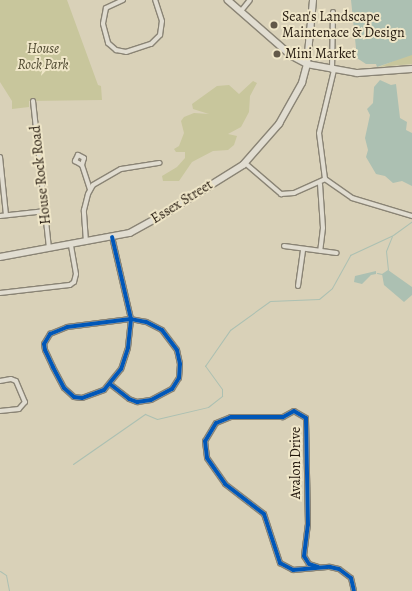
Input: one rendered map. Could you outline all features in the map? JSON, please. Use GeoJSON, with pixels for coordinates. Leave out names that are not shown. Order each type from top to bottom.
{"type":"FeatureCollection","features":[{"type":"Feature","properties":{"kind":"street"},"geometry":{"type":"LineString","coordinates":[[123,0],[106,8],[103,18],[104,31],[111,47],[126,52],[151,44],[160,35],[162,20],[155,0]]}},
{"type":"Feature","properties":{"kind":"street"},"geometry":{"type":"LineString","coordinates":[[228,0],[292,56],[307,64],[333,70],[365,73],[412,69]]}},
{"type":"Feature","properties":{"kind":"street"},"geometry":{"type":"LineString","coordinates":[[241,11],[250,0]]}},
{"type":"Feature","properties":{"kind":"street","name":"Essex Street"},"geometry":{"type":"LineString","coordinates":[[0,257],[130,233],[166,213],[245,163],[286,114],[302,83],[307,64],[313,0]]}},
{"type":"Feature","properties":{"kind":"street"},"geometry":{"type":"LineString","coordinates":[[333,12],[333,70],[319,134],[325,179],[352,198],[412,216]]}},
{"type":"Feature","properties":{"kind":"street","name":"House Rock Road"},"geometry":{"type":"LineString","coordinates":[[33,101],[49,248]]}},
{"type":"Feature","properties":{"kind":"street"},"geometry":{"type":"LineString","coordinates":[[0,157],[6,215]]}},
{"type":"Feature","properties":{"kind":"street"},"geometry":{"type":"LineString","coordinates":[[86,242],[84,210],[90,190],[98,181],[114,171],[160,163]]}},
{"type":"Feature","properties":{"kind":"street"},"geometry":{"type":"LineString","coordinates":[[245,163],[281,194],[290,194],[320,184],[325,179]]}},
{"type":"Feature","properties":{"kind":"street"},"geometry":{"type":"LineString","coordinates":[[82,165],[90,190]]}},
{"type":"Feature","properties":{"kind":"street"},"geometry":{"type":"LineString","coordinates":[[320,184],[323,228],[320,251]]}},
{"type":"Feature","properties":{"kind":"street"},"geometry":{"type":"LineString","coordinates":[[0,216],[46,211]]}},
{"type":"Feature","properties":{"kind":"street"},"geometry":{"type":"LineString","coordinates":[[110,384],[129,399],[141,402],[166,393],[178,378],[178,355],[168,336],[154,325],[131,319],[67,327],[50,334],[44,344],[53,367],[69,394],[82,398],[89,397],[110,384],[125,358],[131,319],[112,237]]}},
{"type":"Feature","properties":{"kind":"street"},"geometry":{"type":"LineString","coordinates":[[0,293],[70,285],[74,282],[76,274],[71,245]]}},
{"type":"Feature","properties":{"kind":"street"},"geometry":{"type":"LineString","coordinates":[[284,246],[337,253]]}},
{"type":"Feature","properties":{"kind":"street"},"geometry":{"type":"LineString","coordinates":[[298,286],[303,249]]}},
{"type":"Feature","properties":{"kind":"street"},"geometry":{"type":"LineString","coordinates":[[0,381],[10,379],[16,381],[25,402],[19,410],[0,411]]}},
{"type":"Feature","properties":{"kind":"street","name":"Avalon Drive"},"geometry":{"type":"LineString","coordinates":[[318,568],[309,564],[304,556],[308,525],[306,418],[294,411],[283,417],[231,417],[216,423],[207,434],[204,445],[211,466],[227,485],[264,514],[282,566],[293,570],[334,567],[346,572],[351,578],[354,591]]}},
{"type":"Feature","properties":{"kind":"green space","name":"House Rock Park"},"geometry":{"type":"Polygon","coordinates":[[[0,0],[67,0],[98,85],[101,86],[102,100],[29,101],[29,107],[12,109],[12,101],[0,82],[0,0]]]}},
{"type":"Feature","properties":{"kind":"green space"},"geometry":{"type":"Polygon","coordinates":[[[408,55],[412,55],[412,64],[379,67],[408,55]]]}},
{"type":"Feature","properties":{"kind":"green space"},"geometry":{"type":"Polygon","coordinates":[[[253,81],[257,83],[250,96],[249,112],[241,127],[228,134],[237,136],[234,145],[228,150],[213,151],[192,162],[179,181],[163,181],[162,176],[177,167],[185,158],[185,152],[176,152],[174,149],[179,146],[184,133],[181,121],[184,117],[194,113],[209,114],[193,109],[192,104],[217,86],[229,85],[239,94],[253,81]]]}},
{"type":"Feature","properties":{"kind":"shaded area"},"geometry":{"type":"Polygon","coordinates":[[[351,0],[412,0],[412,55],[377,67],[376,64],[366,64],[357,58],[351,0]]]}},
{"type":"Feature","properties":{"kind":"shaded area"},"geometry":{"type":"Polygon","coordinates":[[[380,80],[391,85],[396,84],[400,118],[407,122],[406,130],[412,133],[412,186],[402,181],[393,183],[385,176],[376,174],[366,157],[368,150],[365,138],[370,115],[367,109],[373,103],[374,87],[380,80]]]}},
{"type":"Feature","properties":{"kind":"shaded area"},"geometry":{"type":"Polygon","coordinates":[[[388,270],[412,287],[412,295],[404,302],[384,285],[382,274],[388,270]]]}},
{"type":"Feature","properties":{"kind":"shaded area"},"geometry":{"type":"Polygon","coordinates":[[[376,271],[376,274],[371,275],[362,284],[354,282],[355,276],[376,271]]]}},
{"type":"Feature","properties":{"kind":"waterway"},"geometry":{"type":"LineString","coordinates":[[73,464],[145,414],[157,419],[208,407],[222,396],[222,389],[205,366],[230,330],[270,301],[319,299],[332,288],[350,255],[393,235],[412,221]]}},
{"type":"Feature","properties":{"kind":"waterway"},"geometry":{"type":"LineString","coordinates":[[388,270],[386,251],[392,236]]}},
{"type":"Feature","properties":{"kind":"waterway"},"geometry":{"type":"LineString","coordinates":[[377,273],[382,274]]}},
{"type":"Feature","properties":{"kind":"waterway"},"geometry":{"type":"LineString","coordinates":[[0,571],[6,575],[9,591]]}},
{"type":"Feature","properties":{"kind":"cycle path"},"geometry":{"type":"LineString","coordinates":[[110,384],[129,399],[137,402],[151,400],[172,389],[179,378],[180,364],[177,350],[162,330],[146,322],[131,319],[128,348],[121,369],[104,390],[82,398],[74,397],[64,388],[45,350],[44,344],[50,334],[67,327],[131,319],[112,237]]}},
{"type":"Feature","properties":{"kind":"cycle path"},"geometry":{"type":"LineString","coordinates":[[318,567],[309,564],[304,556],[308,525],[306,418],[294,411],[283,417],[231,417],[216,423],[205,441],[207,458],[225,484],[264,514],[280,563],[293,570],[330,567],[339,569],[351,578],[354,591]]}},
{"type":"Feature","properties":{"kind":"place","name":"Sean's Landscape Maintenace & Design"},"geometry":{"type":"Point","coordinates":[274,25]}},
{"type":"Feature","properties":{"kind":"place","name":"Mini Market"},"geometry":{"type":"Point","coordinates":[277,54]}}]}
